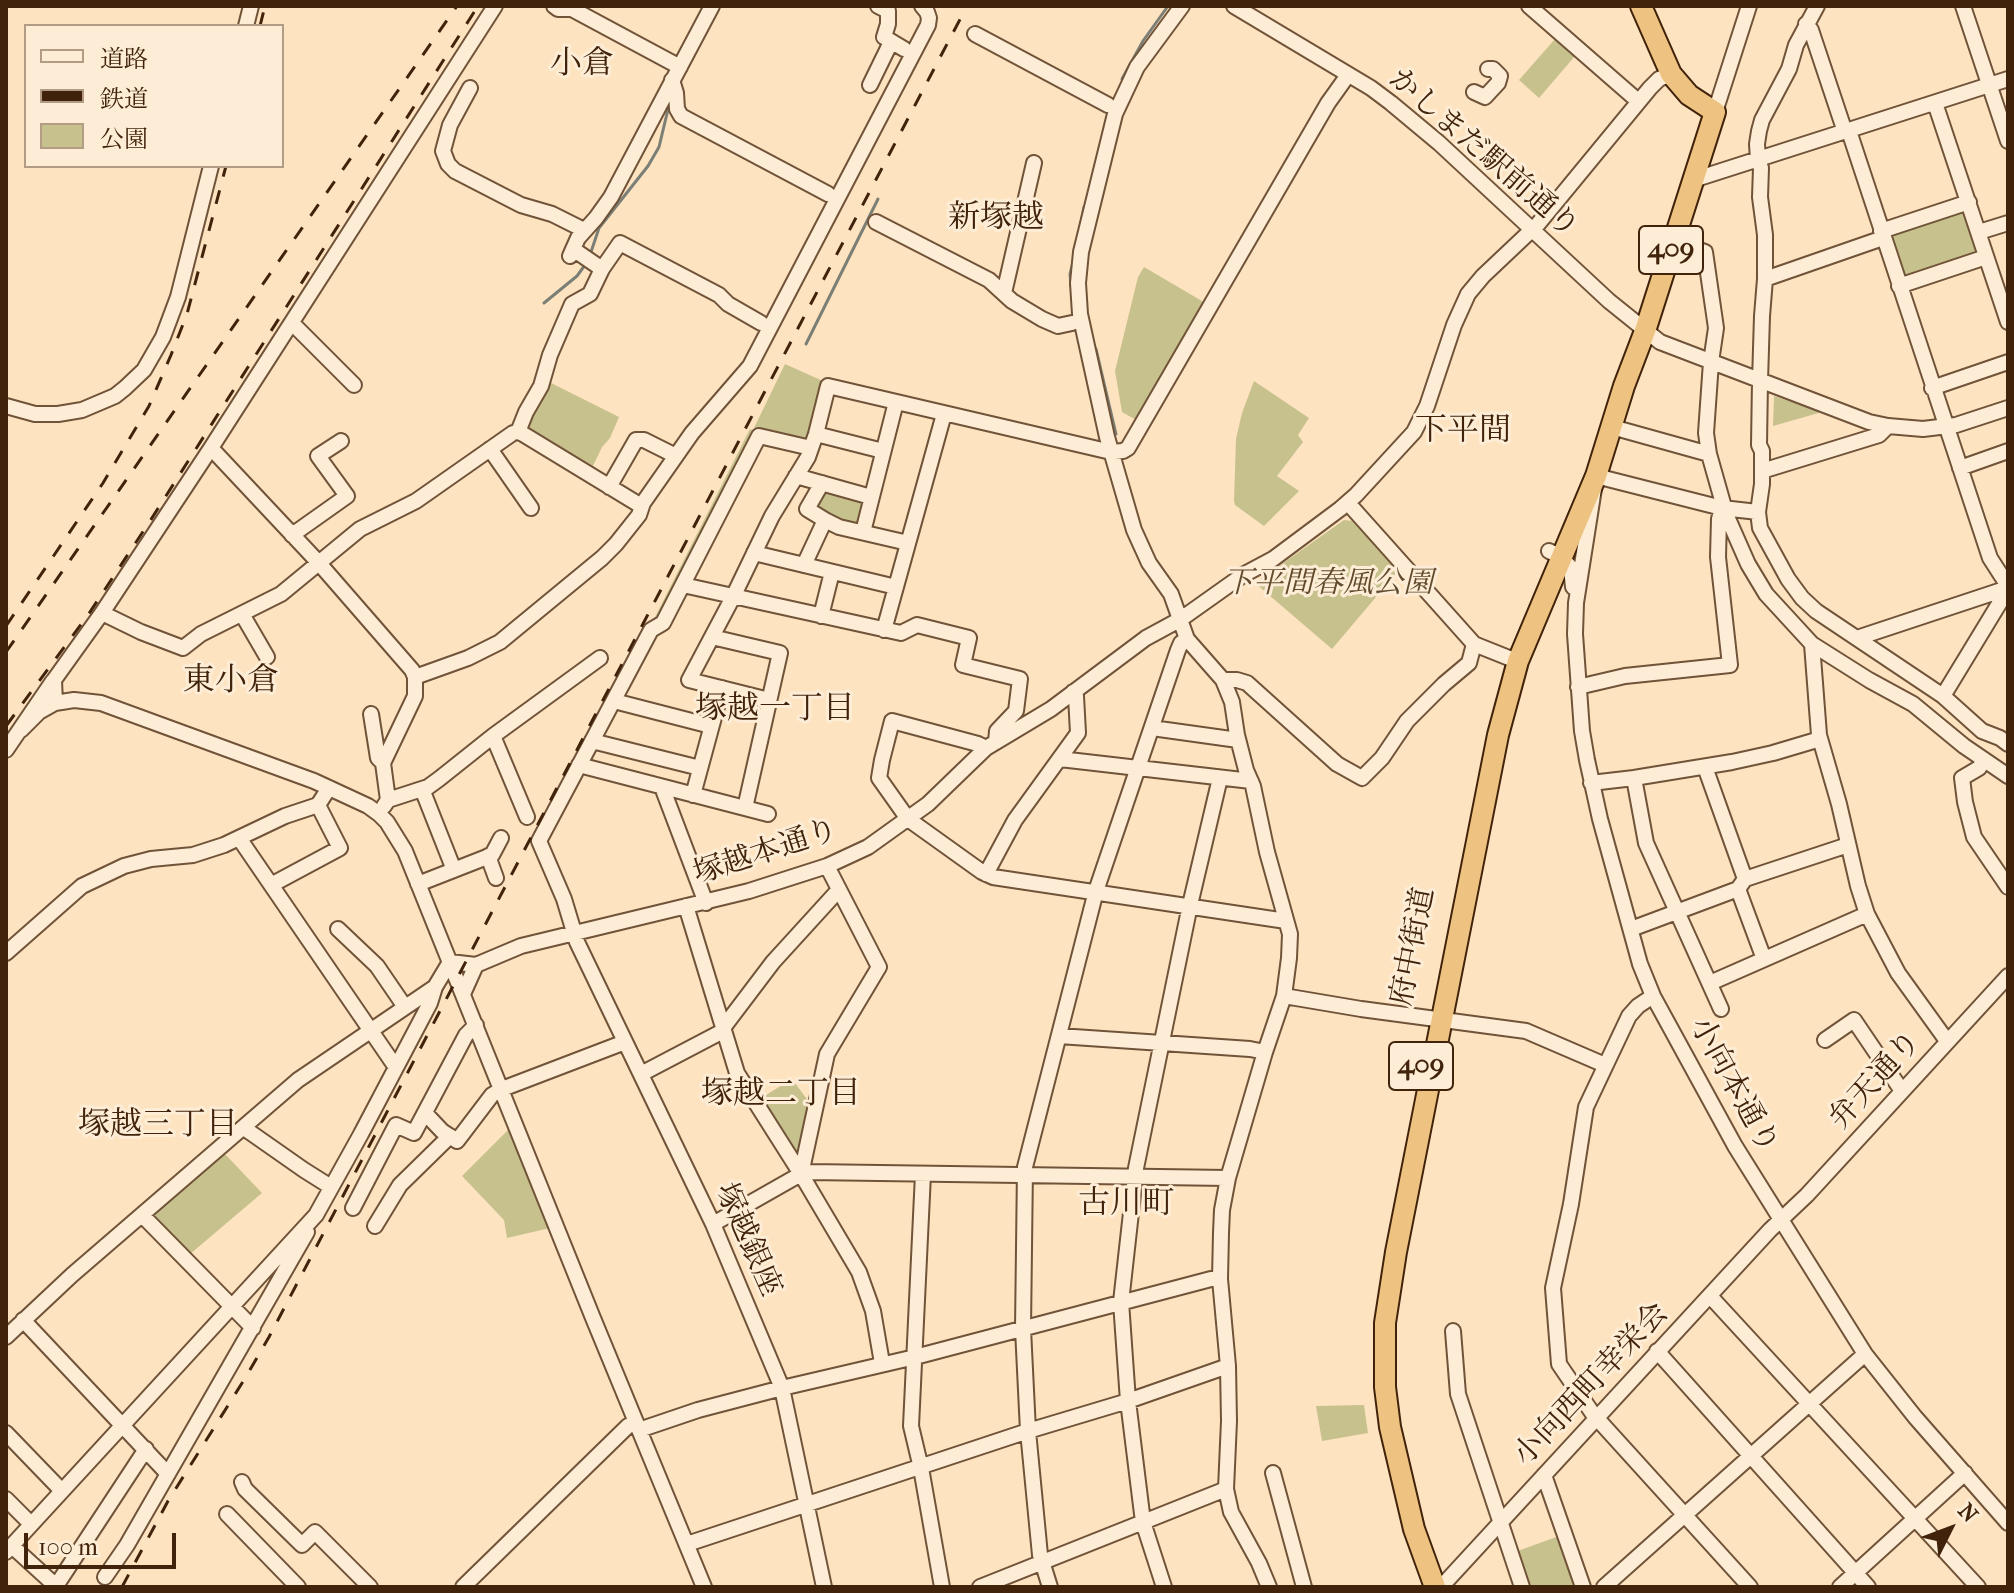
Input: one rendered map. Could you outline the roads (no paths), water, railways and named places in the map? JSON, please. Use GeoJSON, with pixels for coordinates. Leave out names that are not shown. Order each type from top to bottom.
{"type":"FeatureCollection","features":[{"type":"Feature","properties":{"kind":"highway"},"geometry":{"type":"LineString","coordinates":[[1641,6],[1671,74],[1689,95],[1715,112]]}},
{"type":"Feature","properties":{"kind":"highway","name":"府中街道"},"geometry":{"type":"LineString","coordinates":[[1435,1587],[1414,1529],[1390,1427],[1385,1387],[1385,1313],[1487,730],[1509,658],[1555,554],[1596,476],[1715,112]]}},
{"type":"Feature","properties":{"kind":"highway","name":"府中街道"},"geometry":{"type":"LineString","coordinates":[[1421,1587],[1387,1476],[1378,1427],[1373,1348],[1375,1308],[1498,735],[1518,661],[1602,423],[1624,386]]}},
{"type":"Feature","properties":{"kind":"street"},"geometry":{"type":"LineString","coordinates":[[6,750],[102,613],[211,448],[495,6]]}},
{"type":"Feature","properties":{"kind":"street"},"geometry":{"type":"LineString","coordinates":[[554,6],[572,9],[680,67]]}},
{"type":"Feature","properties":{"kind":"street"},"geometry":{"type":"LineString","coordinates":[[518,432],[541,386],[550,355],[572,304],[590,294],[585,258],[578,238],[611,197],[712,6]]}},
{"type":"Feature","properties":{"kind":"street"},"geometry":{"type":"LineString","coordinates":[[870,85],[898,46],[884,37],[888,11],[878,6]]}},
{"type":"Feature","properties":{"kind":"street"},"geometry":{"type":"LineString","coordinates":[[415,677],[468,658],[500,642],[602,558],[639,515],[640,504],[692,433],[750,366],[928,25],[927,12],[922,6]]}},
{"type":"Feature","properties":{"kind":"street"},"geometry":{"type":"LineString","coordinates":[[1182,6],[1137,67],[1115,114],[1081,252],[1078,283],[1080,314],[1111,452],[1134,530],[1149,563],[1171,594],[1187,639],[1223,680],[1232,702],[1238,740],[1290,934],[1284,996],[1228,1178],[1222,1210],[1220,1279],[1228,1366],[1229,1421],[1226,1489],[1231,1512],[1269,1587]]}},
{"type":"Feature","properties":{"kind":"street","name":"かしまだ駅前通り"},"geometry":{"type":"LineString","coordinates":[[1234,6],[1371,88],[1439,143],[1609,301],[1660,342],[1869,422],[1888,426],[1923,429],[1956,425],[2008,408]]}},
{"type":"Feature","properties":{"kind":"street"},"geometry":{"type":"LineString","coordinates":[[1529,6],[1638,101]]}},
{"type":"Feature","properties":{"kind":"street"},"geometry":{"type":"LineString","coordinates":[[1715,112],[1749,6]]}},
{"type":"Feature","properties":{"kind":"street"},"geometry":{"type":"LineString","coordinates":[[1817,6],[1762,120],[1757,144],[1765,235],[1760,381],[1760,528],[1795,589],[1816,611],[1943,696],[1982,731],[2008,744]]}},
{"type":"Feature","properties":{"kind":"street"},"geometry":{"type":"LineString","coordinates":[[1963,6],[2008,141]]}},
{"type":"Feature","properties":{"kind":"street"},"geometry":{"type":"LineString","coordinates":[[1806,24],[1811,30],[1847,131],[1990,558],[2008,587]]}},
{"type":"Feature","properties":{"kind":"street"},"geometry":{"type":"LineString","coordinates":[[975,34],[1108,105]]}},
{"type":"Feature","properties":{"kind":"street"},"geometry":{"type":"LineString","coordinates":[[1474,92],[1485,97],[1498,83],[1500,76],[1493,69],[1488,69]]}},
{"type":"Feature","properties":{"kind":"street","name":"塚越本通り"},"geometry":{"type":"LineString","coordinates":[[476,965],[521,946],[706,903],[799,877],[868,847],[948,787],[991,745],[1051,709],[1146,638],[1273,559],[1348,503],[1414,432],[1427,406],[1454,325],[1468,294],[1533,230],[1638,101],[1656,82],[1671,74]]}},
{"type":"Feature","properties":{"kind":"street"},"geometry":{"type":"LineString","coordinates":[[769,700],[689,680],[772,516],[814,441],[828,386],[1111,452],[1123,451],[1128,448],[1328,103],[1348,75]]}},
{"type":"Feature","properties":{"kind":"street"},"geometry":{"type":"LineString","coordinates":[[1693,180],[2008,79]]}},
{"type":"Feature","properties":{"kind":"street"},"geometry":{"type":"LineString","coordinates":[[672,80],[681,116],[828,194]]}},
{"type":"Feature","properties":{"kind":"street"},"geometry":{"type":"LineString","coordinates":[[470,88],[450,125],[443,151],[448,164],[455,171],[521,205],[552,214],[584,230]]}},
{"type":"Feature","properties":{"kind":"street"},"geometry":{"type":"LineString","coordinates":[[1935,103],[2008,322]]}},
{"type":"Feature","properties":{"kind":"street"},"geometry":{"type":"LineString","coordinates":[[1004,293],[1034,163]]}},
{"type":"Feature","properties":{"kind":"street"},"geometry":{"type":"LineString","coordinates":[[6,406],[35,414],[82,410],[115,396],[144,370],[159,347],[178,297],[210,168]]}},
{"type":"Feature","properties":{"kind":"street"},"geometry":{"type":"LineString","coordinates":[[1765,279],[1969,202]]}},
{"type":"Feature","properties":{"kind":"street"},"geometry":{"type":"LineString","coordinates":[[876,222],[989,280],[1012,301],[1050,323],[1058,326],[1072,323]]}},
{"type":"Feature","properties":{"kind":"street"},"geometry":{"type":"LineString","coordinates":[[1979,232],[2008,223]]}},
{"type":"Feature","properties":{"kind":"street"},"geometry":{"type":"LineString","coordinates":[[1674,241],[1705,252],[1716,328],[1706,433],[1709,454],[1723,508],[1748,564],[1766,594],[1812,644],[1856,673],[1913,704],[1940,728],[2008,776]]}},
{"type":"Feature","properties":{"kind":"street"},"geometry":{"type":"LineString","coordinates":[[585,258],[620,243],[719,295],[728,304],[761,323]]}},
{"type":"Feature","properties":{"kind":"street"},"geometry":{"type":"LineString","coordinates":[[1899,286],[1986,257]]}},
{"type":"Feature","properties":{"kind":"street"},"geometry":{"type":"LineString","coordinates":[[292,323],[354,385]]}},
{"type":"Feature","properties":{"kind":"street"},"geometry":{"type":"LineString","coordinates":[[1932,388],[2008,362]]}},
{"type":"Feature","properties":{"kind":"street"},"geometry":{"type":"LineString","coordinates":[[863,532],[896,402]]}},
{"type":"Feature","properties":{"kind":"street"},"geometry":{"type":"LineString","coordinates":[[884,630],[944,414]]}},
{"type":"Feature","properties":{"kind":"street"},"geometry":{"type":"LineString","coordinates":[[1762,471],[1879,435],[1888,426]]}},
{"type":"Feature","properties":{"kind":"street"},"geometry":{"type":"LineString","coordinates":[[1612,427],[1709,454]]}},
{"type":"Feature","properties":{"kind":"street"},"geometry":{"type":"LineString","coordinates":[[102,613],[183,648],[201,634],[281,594],[360,529],[416,501],[513,433],[518,432],[640,504]]}},
{"type":"Feature","properties":{"kind":"street","name":"塚越銀座"},"geometry":{"type":"LineString","coordinates":[[814,441],[759,436],[663,623],[651,630],[539,841],[564,899],[577,942],[713,1224],[782,1388],[824,1587]]}},
{"type":"Feature","properties":{"kind":"street"},"geometry":{"type":"LineString","coordinates":[[609,487],[636,440],[644,440],[676,456]]}},
{"type":"Feature","properties":{"kind":"street"},"geometry":{"type":"LineString","coordinates":[[292,535],[347,496],[318,456],[341,441]]}},
{"type":"Feature","properties":{"kind":"street"},"geometry":{"type":"LineString","coordinates":[[814,441],[883,451]]}},
{"type":"Feature","properties":{"kind":"street"},"geometry":{"type":"LineString","coordinates":[[211,448],[318,562],[407,663],[415,677],[415,696],[383,763],[388,800]]}},
{"type":"Feature","properties":{"kind":"street"},"geometry":{"type":"LineString","coordinates":[[490,449],[531,508]]}},
{"type":"Feature","properties":{"kind":"street"},"geometry":{"type":"LineString","coordinates":[[1960,468],[2008,451]]}},
{"type":"Feature","properties":{"kind":"street"},"geometry":{"type":"LineString","coordinates":[[796,476],[871,497]]}},
{"type":"Feature","properties":{"kind":"street"},"geometry":{"type":"LineString","coordinates":[[1576,603],[1596,476],[1723,508],[1758,512]]}},
{"type":"Feature","properties":{"kind":"street"},"geometry":{"type":"LineString","coordinates":[[822,483],[807,509],[839,527],[908,543]]}},
{"type":"Feature","properties":{"kind":"street"},"geometry":{"type":"LineString","coordinates":[[1348,503],[1474,644],[1509,658]]}},
{"type":"Feature","properties":{"kind":"street"},"geometry":{"type":"LineString","coordinates":[[1578,687],[1625,676],[1730,665],[1718,557],[1719,519],[1723,508]]}},
{"type":"Feature","properties":{"kind":"street"},"geometry":{"type":"LineString","coordinates":[[804,565],[825,520]]}},
{"type":"Feature","properties":{"kind":"street"},"geometry":{"type":"LineString","coordinates":[[754,553],[896,587]]}},
{"type":"Feature","properties":{"kind":"street"},"geometry":{"type":"LineString","coordinates":[[1555,554],[1571,568],[1576,603]]}},
{"type":"Feature","properties":{"kind":"street"},"geometry":{"type":"LineString","coordinates":[[821,616],[832,572]]}},
{"type":"Feature","properties":{"kind":"street"},"geometry":{"type":"LineString","coordinates":[[683,585],[884,630],[901,633],[917,625],[969,638],[963,665],[1020,679],[1016,711],[997,731],[991,745],[892,721],[882,760],[879,778],[908,819],[986,874],[1286,921]]}},
{"type":"Feature","properties":{"kind":"street"},"geometry":{"type":"LineString","coordinates":[[1857,638],[2008,587]]}},
{"type":"Feature","properties":{"kind":"street"},"geometry":{"type":"LineString","coordinates":[[1943,696],[2008,587]]}},
{"type":"Feature","properties":{"kind":"street","name":"小向本通り"},"geometry":{"type":"LineString","coordinates":[[1576,603],[1578,687],[1591,783],[1640,964],[1653,996],[1735,1146],[1865,1354],[1915,1417],[2008,1523]]}},
{"type":"Feature","properties":{"kind":"street"},"geometry":{"type":"LineString","coordinates":[[242,614],[267,657]]}},
{"type":"Feature","properties":{"kind":"street"},"geometry":{"type":"LineString","coordinates":[[712,637],[780,653],[745,808]]}},
{"type":"Feature","properties":{"kind":"street"},"geometry":{"type":"LineString","coordinates":[[1050,1587],[1041,1562],[1028,1431],[1023,1329],[1025,1175],[1096,891],[1178,650],[1187,639]]}},
{"type":"Feature","properties":{"kind":"street"},"geometry":{"type":"LineString","coordinates":[[1223,680],[1247,683],[1337,764],[1362,778],[1382,758],[1407,721],[1469,663],[1474,644]]}},
{"type":"Feature","properties":{"kind":"street"},"geometry":{"type":"LineString","coordinates":[[1812,644],[1820,739],[1867,914],[1898,973],[1947,1041]]}},
{"type":"Feature","properties":{"kind":"street"},"geometry":{"type":"LineString","coordinates":[[379,814],[388,800],[422,789],[439,779],[600,658]]}},
{"type":"Feature","properties":{"kind":"street"},"geometry":{"type":"LineString","coordinates":[[54,680],[55,703]]}},
{"type":"Feature","properties":{"kind":"street"},"geometry":{"type":"LineString","coordinates":[[693,795],[722,688]]}},
{"type":"Feature","properties":{"kind":"street"},"geometry":{"type":"LineString","coordinates":[[986,874],[1015,820],[1078,733],[1076,696],[1073,692]]}},
{"type":"Feature","properties":{"kind":"street"},"geometry":{"type":"LineString","coordinates":[[21,730],[39,712],[55,703],[83,700],[101,703],[329,788],[379,814],[401,842],[704,1587]]}},
{"type":"Feature","properties":{"kind":"street"},"geometry":{"type":"LineString","coordinates":[[614,701],[711,726]]}},
{"type":"Feature","properties":{"kind":"street"},"geometry":{"type":"LineString","coordinates":[[1940,728],[1955,708]]}},
{"type":"Feature","properties":{"kind":"street"},"geometry":{"type":"LineString","coordinates":[[371,714],[378,758],[383,763]]}},
{"type":"Feature","properties":{"kind":"street"},"geometry":{"type":"LineString","coordinates":[[1152,728],[1238,740]]}},
{"type":"Feature","properties":{"kind":"street"},"geometry":{"type":"LineString","coordinates":[[493,736],[527,817]]}},
{"type":"Feature","properties":{"kind":"street"},"geometry":{"type":"LineString","coordinates":[[1591,783],[1705,767],[1773,753],[1820,739]]}},
{"type":"Feature","properties":{"kind":"street"},"geometry":{"type":"LineString","coordinates":[[592,741],[700,768]]}},
{"type":"Feature","properties":{"kind":"street"},"geometry":{"type":"LineString","coordinates":[[1060,759],[1251,781]]}},
{"type":"Feature","properties":{"kind":"street"},"geometry":{"type":"LineString","coordinates":[[1984,760],[1979,768],[1962,778],[1965,802],[1974,837],[2008,887]]}},
{"type":"Feature","properties":{"kind":"street"},"geometry":{"type":"LineString","coordinates":[[579,765],[768,814]]}},
{"type":"Feature","properties":{"kind":"street"},"geometry":{"type":"LineString","coordinates":[[1705,767],[1764,959]]}},
{"type":"Feature","properties":{"kind":"street"},"geometry":{"type":"LineString","coordinates":[[1164,1587],[1143,1522],[1128,1401],[1121,1302],[1135,1176],[1190,905],[1220,778]]}},
{"type":"Feature","properties":{"kind":"street"},"geometry":{"type":"LineString","coordinates":[[1634,778],[1646,843],[1721,1009]]}},
{"type":"Feature","properties":{"kind":"street"},"geometry":{"type":"LineString","coordinates":[[662,787],[706,903]]}},
{"type":"Feature","properties":{"kind":"street"},"geometry":{"type":"LineString","coordinates":[[6,953],[82,886],[109,872],[151,859],[193,855],[239,838],[285,816],[318,805],[329,788]]}},
{"type":"Feature","properties":{"kind":"street"},"geometry":{"type":"LineString","coordinates":[[422,789],[454,870]]}},
{"type":"Feature","properties":{"kind":"street"},"geometry":{"type":"LineString","coordinates":[[271,885],[340,848],[318,805]]}},
{"type":"Feature","properties":{"kind":"street"},"geometry":{"type":"LineString","coordinates":[[239,838],[395,1066]]}},
{"type":"Feature","properties":{"kind":"street"},"geometry":{"type":"LineString","coordinates":[[418,884],[492,855],[501,838]]}},
{"type":"Feature","properties":{"kind":"street"},"geometry":{"type":"LineString","coordinates":[[1631,929],[1848,845]]}},
{"type":"Feature","properties":{"kind":"street"},"geometry":{"type":"LineString","coordinates":[[488,856],[496,878]]}},
{"type":"Feature","properties":{"kind":"street"},"geometry":{"type":"LineString","coordinates":[[801,1174],[827,1054],[879,967],[827,866]]}},
{"type":"Feature","properties":{"kind":"street"},"geometry":{"type":"LineString","coordinates":[[641,1074],[723,1029],[773,962],[839,892]]}},
{"type":"Feature","properties":{"kind":"street"},"geometry":{"type":"LineString","coordinates":[[686,906],[737,1073],[859,1272],[869,1295],[882,1363]]}},
{"type":"Feature","properties":{"kind":"street"},"geometry":{"type":"LineString","coordinates":[[1710,983],[1867,914]]}},
{"type":"Feature","properties":{"kind":"street"},"geometry":{"type":"LineString","coordinates":[[338,929],[377,966],[405,1007]]}},
{"type":"Feature","properties":{"kind":"street"},"geometry":{"type":"LineString","coordinates":[[450,962],[476,965],[463,994]]}},
{"type":"Feature","properties":{"kind":"street"},"geometry":{"type":"LineString","coordinates":[[146,1449],[56,1586],[9,1549],[316,1215],[450,962]]}},
{"type":"Feature","properties":{"kind":"street","name":"弁天通り"},"geometry":{"type":"LineString","coordinates":[[1781,1220],[2008,976]]}},
{"type":"Feature","properties":{"kind":"street"},"geometry":{"type":"LineString","coordinates":[[6,1337],[72,1275],[298,1080],[435,987]]}},
{"type":"Feature","properties":{"kind":"street"},"geometry":{"type":"LineString","coordinates":[[1284,996],[1526,1031],[1605,1065]]}},
{"type":"Feature","properties":{"kind":"street"},"geometry":{"type":"LineString","coordinates":[[1653,996],[1629,1016],[1586,1107],[1571,1204],[1553,1288],[1559,1364],[1597,1418],[1750,1587]]}},
{"type":"Feature","properties":{"kind":"street"},"geometry":{"type":"LineString","coordinates":[[1825,1040],[1854,1020],[1902,1091]]}},
{"type":"Feature","properties":{"kind":"street"},"geometry":{"type":"LineString","coordinates":[[414,1133],[466,1035],[476,1025]]}},
{"type":"Feature","properties":{"kind":"street"},"geometry":{"type":"LineString","coordinates":[[1059,1036],[1265,1052]]}},
{"type":"Feature","properties":{"kind":"street"},"geometry":{"type":"LineString","coordinates":[[425,1113],[457,1141],[492,1095],[502,1089],[625,1042]]}},
{"type":"Feature","properties":{"kind":"street"},"geometry":{"type":"LineString","coordinates":[[353,1208],[396,1125],[414,1133],[433,1152]]}},
{"type":"Feature","properties":{"kind":"street"},"geometry":{"type":"LineString","coordinates":[[244,1128],[331,1187]]}},
{"type":"Feature","properties":{"kind":"street"},"geometry":{"type":"LineString","coordinates":[[375,1226],[400,1185],[450,1136]]}},
{"type":"Feature","properties":{"kind":"street"},"geometry":{"type":"LineString","coordinates":[[713,1224],[801,1174],[810,1172],[1228,1178]]}},
{"type":"Feature","properties":{"kind":"street"},"geometry":{"type":"LineString","coordinates":[[923,1174],[911,1426],[942,1587]]}},
{"type":"Feature","properties":{"kind":"street"},"geometry":{"type":"LineString","coordinates":[[142,1215],[253,1328]]}},
{"type":"Feature","properties":{"kind":"street","name":"小向西町幸栄会"},"geometry":{"type":"LineString","coordinates":[[1441,1587],[1781,1220]]}},
{"type":"Feature","properties":{"kind":"street"},"geometry":{"type":"LineString","coordinates":[[105,1577],[127,1545],[253,1328],[307,1234],[309,1223]]}},
{"type":"Feature","properties":{"kind":"street"},"geometry":{"type":"LineString","coordinates":[[463,1587],[628,1426],[638,1426],[1220,1279]]}},
{"type":"Feature","properties":{"kind":"street"},"geometry":{"type":"LineString","coordinates":[[1710,1296],[1978,1587]]}},
{"type":"Feature","properties":{"kind":"street"},"geometry":{"type":"LineString","coordinates":[[23,1320],[168,1474]]}},
{"type":"Feature","properties":{"kind":"street"},"geometry":{"type":"LineString","coordinates":[[1453,1331],[1458,1394],[1522,1587]]}},
{"type":"Feature","properties":{"kind":"street"},"geometry":{"type":"LineString","coordinates":[[1657,1351],[1868,1587]]}},
{"type":"Feature","properties":{"kind":"street"},"geometry":{"type":"LineString","coordinates":[[1604,1587],[1865,1354]]}},
{"type":"Feature","properties":{"kind":"street"},"geometry":{"type":"LineString","coordinates":[[687,1544],[1228,1366]]}},
{"type":"Feature","properties":{"kind":"street"},"geometry":{"type":"LineString","coordinates":[[6,1433],[62,1491]]}},
{"type":"Feature","properties":{"kind":"street"},"geometry":{"type":"LineString","coordinates":[[1273,1473],[1304,1587]]}},
{"type":"Feature","properties":{"kind":"street"},"geometry":{"type":"LineString","coordinates":[[1840,1587],[1965,1473]]}},
{"type":"Feature","properties":{"kind":"street"},"geometry":{"type":"LineString","coordinates":[[1544,1475],[1583,1587]]}},
{"type":"Feature","properties":{"kind":"street"},"geometry":{"type":"LineString","coordinates":[[242,1482],[245,1489],[302,1545],[315,1532],[370,1587]]}},
{"type":"Feature","properties":{"kind":"street"},"geometry":{"type":"LineString","coordinates":[[980,1587],[1226,1489]]}},
{"type":"Feature","properties":{"kind":"street"},"geometry":{"type":"LineString","coordinates":[[6,1499],[31,1524]]}},
{"type":"Feature","properties":{"kind":"street"},"geometry":{"type":"LineString","coordinates":[[227,1514],[298,1587]]}},
{"type":"Feature","properties":{"kind":"waterway"},"geometry":{"type":"LineString","coordinates":[[1122,79],[1143,41],[1168,6]]}},
{"type":"Feature","properties":{"kind":"waterway"},"geometry":{"type":"LineString","coordinates":[[590,255],[599,228],[648,166],[659,147],[670,101]]}},
{"type":"Feature","properties":{"kind":"waterway"},"geometry":{"type":"LineString","coordinates":[[806,344],[878,199]]}},
{"type":"Feature","properties":{"kind":"waterway"},"geometry":{"type":"LineString","coordinates":[[1081,223],[1084,207]]}},
{"type":"Feature","properties":{"kind":"waterway"},"geometry":{"type":"LineString","coordinates":[[1071,286],[1074,258]]}},
{"type":"Feature","properties":{"kind":"waterway"},"geometry":{"type":"LineString","coordinates":[[544,303],[577,276],[585,265]]}},
{"type":"Feature","properties":{"kind":"waterway"},"geometry":{"type":"LineString","coordinates":[[1096,349],[1116,434]]}},
{"type":"Feature","properties":{"kind":"railway"},"geometry":{"type":"LineString","coordinates":[[260,24],[265,6]]}},
{"type":"Feature","properties":{"kind":"railway"},"geometry":{"type":"LineString","coordinates":[[6,652],[457,6]]}},
{"type":"Feature","properties":{"kind":"railway"},"geometry":{"type":"LineString","coordinates":[[6,726],[88,615],[150,521],[478,6]]}},
{"type":"Feature","properties":{"kind":"railway"},"geometry":{"type":"LineString","coordinates":[[122,1587],[168,1501],[269,1337],[967,6]]}},
{"type":"Feature","properties":{"kind":"railway"},"geometry":{"type":"LineString","coordinates":[[6,626],[103,483],[149,406],[187,314],[225,168]]}},
{"type":"Feature","properties":{"kind":"district","name":"小倉"},"geometry":{"type":"Point","coordinates":[582,65]}},
{"type":"Feature","properties":{"kind":"district","name":"新塚越"},"geometry":{"type":"Point","coordinates":[996,219]}},
{"type":"Feature","properties":{"kind":"district","name":"下平間"},"geometry":{"type":"Point","coordinates":[1463,432]}},
{"type":"Feature","properties":{"kind":"district","name":"東小倉"},"geometry":{"type":"Point","coordinates":[231,682]}},
{"type":"Feature","properties":{"kind":"district","name":"塚越一丁目"},"geometry":{"type":"Point","coordinates":[775,710]}},
{"type":"Feature","properties":{"kind":"district","name":"塚越二丁目"},"geometry":{"type":"Point","coordinates":[781,1095]}},
{"type":"Feature","properties":{"kind":"district","name":"塚越三丁目"},"geometry":{"type":"Point","coordinates":[158,1126]}},
{"type":"Feature","properties":{"kind":"district","name":"古川町"},"geometry":{"type":"Point","coordinates":[1126,1205]}},
{"type":"Feature","properties":{"kind":"park label","name":"下平間春風公園"},"geometry":{"type":"Point","coordinates":[1328,585]}}]}
